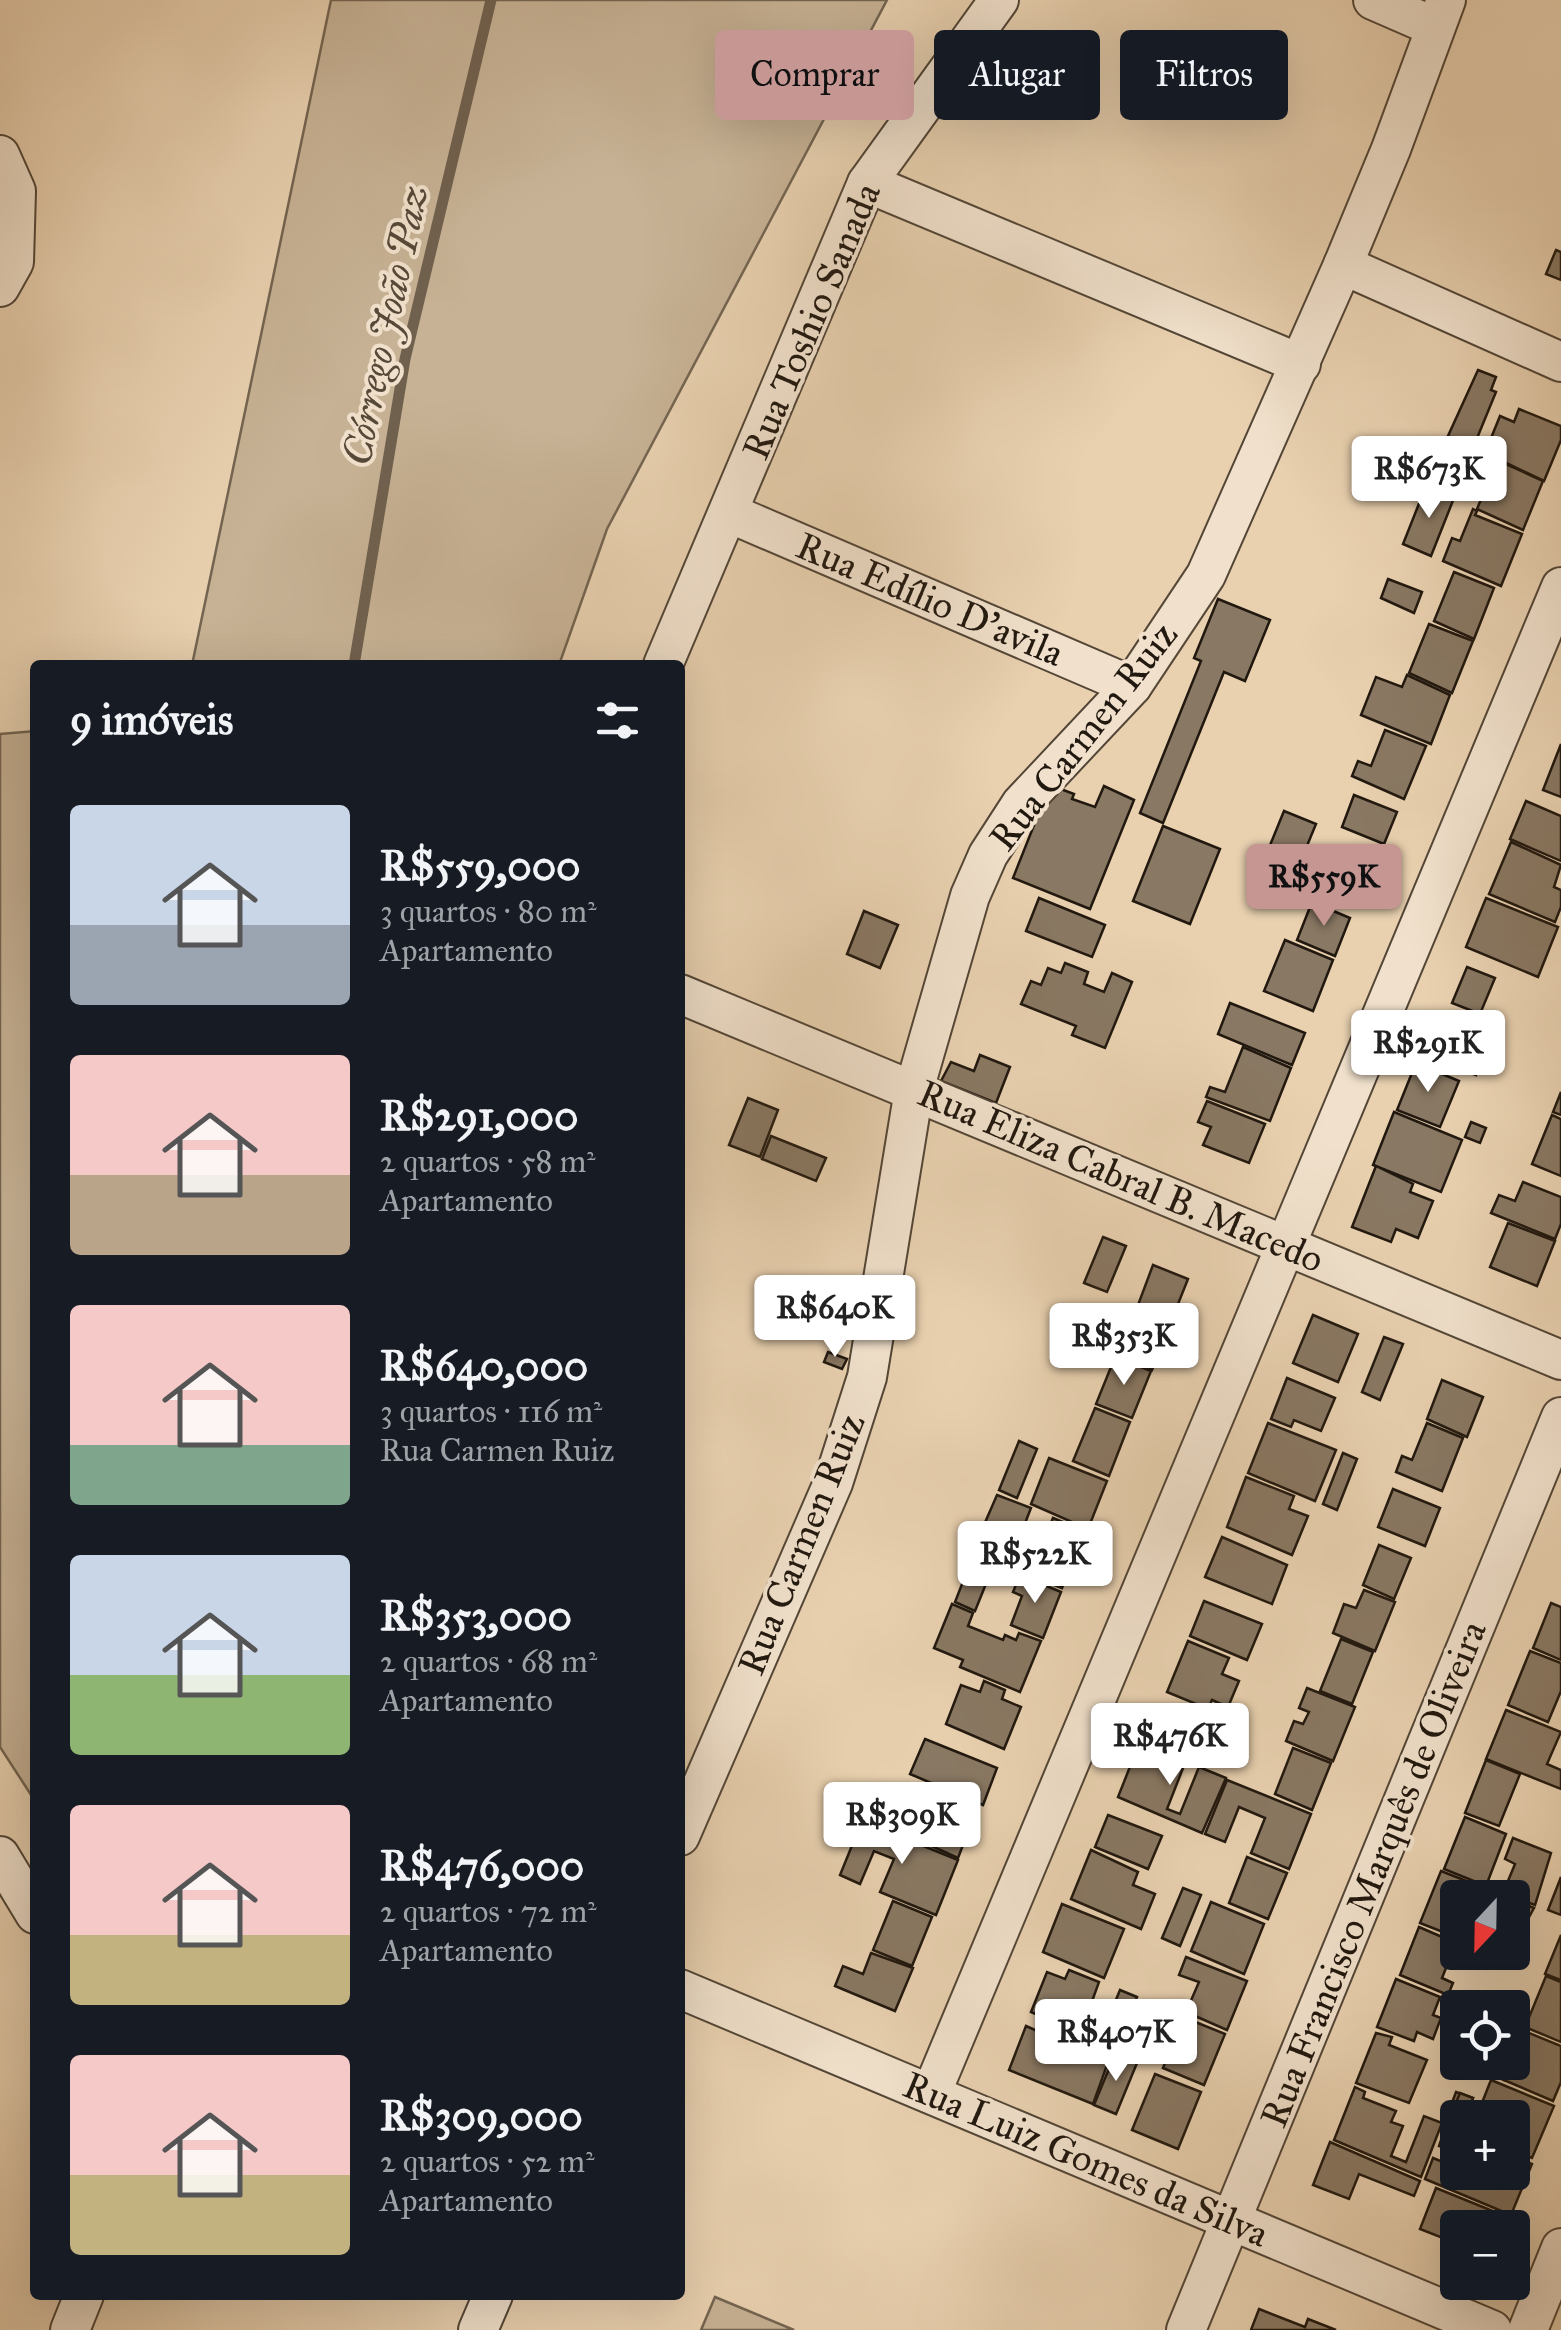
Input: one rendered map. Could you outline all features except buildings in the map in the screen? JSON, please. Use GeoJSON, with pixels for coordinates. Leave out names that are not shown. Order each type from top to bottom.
{"type":"FeatureCollection","features":[{"type":"Feature","properties":{"kind":"street","name":"Rua Toshio Sanada"},"geometry":{"type":"LineString","coordinates":[[665,660],[867,183],[999,0]]}},
{"type":"Feature","properties":{"kind":"street"},"geometry":{"type":"LineString","coordinates":[[1373,0],[1441,13]]}},
{"type":"Feature","properties":{"kind":"street","name":"Rua Carmen Ruiz"},"geometry":{"type":"LineString","coordinates":[[687,1790],[833,1483],[867,1376],[914,1090],[970,896],[988,855],[1021,804],[1132,686],[1206,575],[1343,266],[1441,13]]}},
{"type":"Feature","properties":{"kind":"street"},"geometry":{"type":"LineString","coordinates":[[0,155],[16,190],[14,262],[0,287]]}},
{"type":"Feature","properties":{"kind":"street"},"geometry":{"type":"LineString","coordinates":[[867,183],[1300,364]]}},
{"type":"Feature","properties":{"kind":"street"},"geometry":{"type":"LineString","coordinates":[[1343,266],[1561,362]]}},
{"type":"Feature","properties":{"kind":"street","name":"Rua Edílio D'avila"},"geometry":{"type":"LineString","coordinates":[[729,513],[1132,686]]}},
{"type":"Feature","properties":{"kind":"street"},"geometry":{"type":"LineString","coordinates":[[931,2094],[1561,587]]}},
{"type":"Feature","properties":{"kind":"street","name":"Rua Eliza Cabral B. Macedo"},"geometry":{"type":"LineString","coordinates":[[685,996],[1561,1360]]}},
{"type":"Feature","properties":{"kind":"street","name":"Rua Francisco Marquês de Oliveira"},"geometry":{"type":"LineString","coordinates":[[1186,2330],[1561,1418]]}},
{"type":"Feature","properties":{"kind":"street"},"geometry":{"type":"LineString","coordinates":[[0,1856],[30,1906]]}},
{"type":"Feature","properties":{"kind":"street","name":"Rua Luiz Gomes da Silva"},"geometry":{"type":"LineString","coordinates":[[685,1991],[1492,2330]]}},
{"type":"Feature","properties":{"kind":"street"},"geometry":{"type":"LineString","coordinates":[[1528,2330],[1561,2248]]}},
{"type":"Feature","properties":{"kind":"street"},"geometry":{"type":"LineString","coordinates":[[70,2330],[82,2300]]}},
{"type":"Feature","properties":{"kind":"street"},"geometry":{"type":"LineString","coordinates":[[478,2330],[490,2300]]}},
{"type":"Feature","properties":{"kind":"shaded area"},"geometry":{"type":"Polygon","coordinates":[[[331,0],[887,0],[871,30],[715,30],[715,120],[823,120],[607,529],[561,660],[193,660],[331,0]]]}},
{"type":"Feature","properties":{"kind":"shaded area"},"geometry":{"type":"Polygon","coordinates":[[[30,731],[30,1793],[0,1747],[0,734],[30,731]]]}},
{"type":"Feature","properties":{"kind":"shaded area"},"geometry":{"type":"Polygon","coordinates":[[[715,2297],[794,2330],[701,2330],[715,2297]]]}},
{"type":"Feature","properties":{"kind":"waterway","name":"Córrego João Paz"},"geometry":{"type":"LineString","coordinates":[[355,660],[405,359],[491,0]]}}]}
